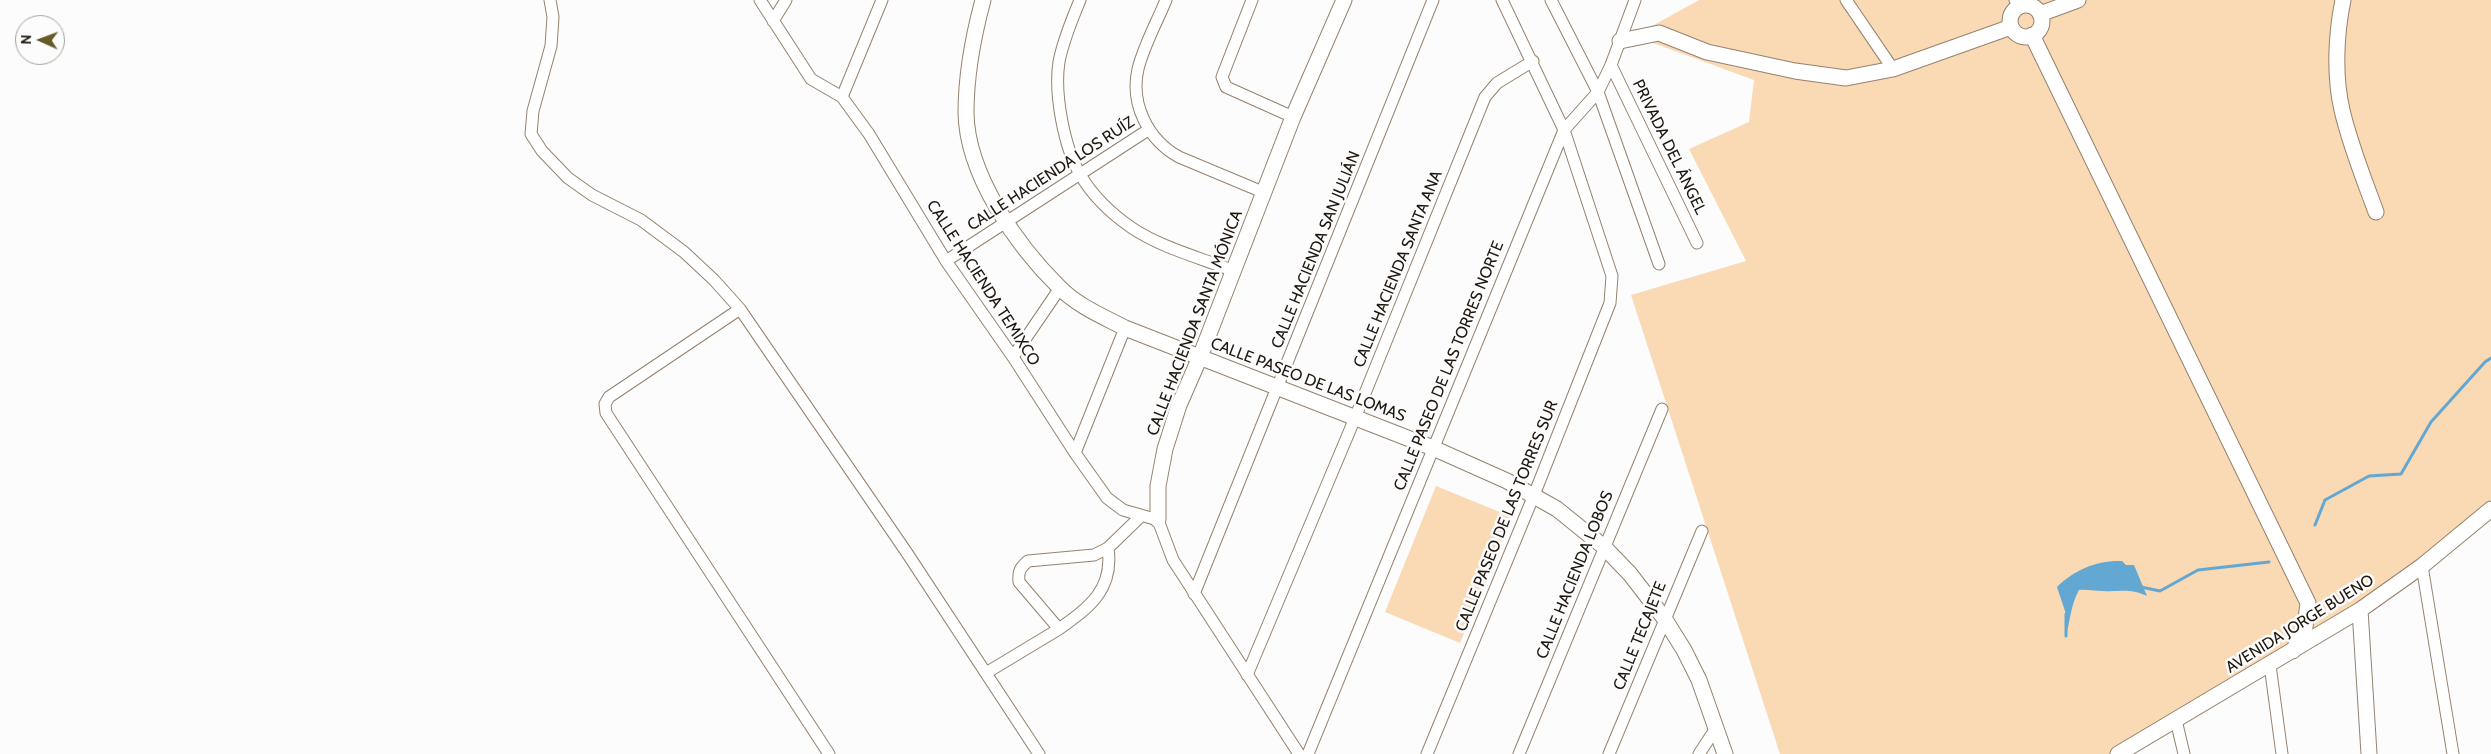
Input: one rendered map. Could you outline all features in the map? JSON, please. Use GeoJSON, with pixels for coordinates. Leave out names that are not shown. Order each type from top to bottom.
{"type":"FeatureCollection","features":[{"type":"Feature","properties":{"kind":"street"},"geometry":{"type":"LineString","coordinates":[[550,0],[553,17],[551,46],[533,111],[531,134],[542,151],[568,178],[592,195],[641,220],[684,252],[714,280],[740,309],[908,553],[1039,754]]}},
{"type":"Feature","properties":{"kind":"street","name":"CALLE HACIENDA TEMIXCO"},"geometry":{"type":"LineString","coordinates":[[760,0],[811,79],[842,97],[878,148],[946,262],[1013,357],[1075,453],[1107,498],[1123,510],[1158,520]]}},
{"type":"Feature","properties":{"kind":"street"},"geometry":{"type":"LineString","coordinates":[[773,21],[786,0]]}},
{"type":"Feature","properties":{"kind":"street"},"geometry":{"type":"LineString","coordinates":[[842,97],[882,0]]}},
{"type":"Feature","properties":{"kind":"street","name":"CALLE PASEO DE LAS LOMAS"},"geometry":{"type":"LineString","coordinates":[[983,0],[969,70],[966,114],[971,148],[984,183],[1013,233],[1060,288],[1077,302],[1124,328],[1433,448],[1534,495],[1557,509],[1604,547],[1630,574],[1664,618],[1684,650],[1699,680],[1725,754]]}},
{"type":"Feature","properties":{"kind":"street"},"geometry":{"type":"LineString","coordinates":[[1080,0],[1067,31],[1059,62],[1058,87],[1067,142],[1080,175],[1091,190],[1131,227],[1151,239],[1234,270]]}},
{"type":"Feature","properties":{"kind":"street"},"geometry":{"type":"LineString","coordinates":[[1166,0],[1138,68],[1136,88],[1139,107],[1148,130],[1167,151],[1265,193]]}},
{"type":"Feature","properties":{"kind":"street"},"geometry":{"type":"LineString","coordinates":[[1252,0],[1222,77],[1223,82],[1226,87],[1293,117]]}},
{"type":"Feature","properties":{"kind":"street","name":"CALLE HACIENDA SANTA MÓNICA"},"geometry":{"type":"LineString","coordinates":[[1299,754],[1194,594],[1174,560],[1158,520],[1158,486],[1165,449],[1179,405],[1265,193],[1293,117],[1344,0]]}},
{"type":"Feature","properties":{"kind":"street","name":"CALLE HACIENDA SAN JULIÁN"},"geometry":{"type":"LineString","coordinates":[[1194,594],[1433,0]]}},
{"type":"Feature","properties":{"kind":"street"},"geometry":{"type":"LineString","coordinates":[[1502,0],[1533,61],[1564,130]]}},
{"type":"Feature","properties":{"kind":"street"},"geometry":{"type":"LineString","coordinates":[[1551,0],[1598,92],[1658,264]]}},
{"type":"Feature","properties":{"kind":"street"},"geometry":{"type":"LineString","coordinates":[[1846,0],[1893,68]]}},
{"type":"Feature","properties":{"kind":"street"},"geometry":{"type":"LineString","coordinates":[[2040,14],[2078,0]]}},
{"type":"Feature","properties":{"kind":"street"},"geometry":{"type":"LineString","coordinates":[[2343,0],[2340,15],[2338,65],[2342,110],[2357,162],[2376,212]]}},
{"type":"Feature","properties":{"kind":"street","name":"CALLE PASEO DE LAS TORRES NORTE"},"geometry":{"type":"LineString","coordinates":[[1308,754],[1564,130],[1598,92],[1611,65],[1633,1]]}},
{"type":"Feature","properties":{"kind":"street"},"geometry":{"type":"LineString","coordinates":[[2017,3],[2029,5],[2040,14],[2041,24],[2032,35],[2022,36],[2011,27],[2012,13],[2017,3]]}},
{"type":"Feature","properties":{"kind":"street"},"geometry":{"type":"LineString","coordinates":[[1620,41],[1658,33],[1707,52],[1794,71],[1846,78],[1893,68],[2011,27]]}},
{"type":"Feature","properties":{"kind":"street"},"geometry":{"type":"LineString","coordinates":[[2032,35],[2308,603],[2305,627],[2293,651]]}},
{"type":"Feature","properties":{"kind":"street","name":"CALLE HACIENDA SANTA ANA"},"geometry":{"type":"LineString","coordinates":[[1247,675],[1355,418],[1485,96],[1497,83],[1533,61]]}},
{"type":"Feature","properties":{"kind":"street","name":"PRIVADA DEL ÁNGEL"},"geometry":{"type":"LineString","coordinates":[[1611,65],[1697,243]]}},
{"type":"Feature","properties":{"kind":"street","name":"CALLE HACIENDA LOS RUÍZ"},"geometry":{"type":"LineString","coordinates":[[946,262],[1006,220],[1080,175],[1148,130]]}},
{"type":"Feature","properties":{"kind":"street","name":"CALLE PASEO DE LAS TORRES SUR"},"geometry":{"type":"LineString","coordinates":[[1427,754],[1534,495],[1610,303],[1612,276],[1564,130]]}},
{"type":"Feature","properties":{"kind":"street"},"geometry":{"type":"LineString","coordinates":[[1013,357],[1060,288]]}},
{"type":"Feature","properties":{"kind":"street"},"geometry":{"type":"LineString","coordinates":[[740,309],[609,397],[605,404],[606,413],[829,754]]}},
{"type":"Feature","properties":{"kind":"street"},"geometry":{"type":"LineString","coordinates":[[1075,453],[1124,328]]}},
{"type":"Feature","properties":{"kind":"street","name":"CALLE HACIENDA LOBOS"},"geometry":{"type":"LineString","coordinates":[[1519,754],[1662,409]]}},
{"type":"Feature","properties":{"kind":"street","name":"AVENIDA JORGE BUENO"},"geometry":{"type":"LineString","coordinates":[[2118,754],[2360,610],[2422,566],[2491,509]]}},
{"type":"Feature","properties":{"kind":"street"},"geometry":{"type":"LineString","coordinates":[[1059,629],[1019,582],[1018,573],[1021,567],[1028,561],[1094,555],[1108,548],[1140,516]]}},
{"type":"Feature","properties":{"kind":"street","name":"CALLE TECAJETE"},"geometry":{"type":"LineString","coordinates":[[1609,754],[1664,618],[1702,531]]}},
{"type":"Feature","properties":{"kind":"street"},"geometry":{"type":"LineString","coordinates":[[986,673],[1059,629],[1080,614],[1105,587],[1111,564],[1108,548]]}},
{"type":"Feature","properties":{"kind":"street"},"geometry":{"type":"LineString","coordinates":[[2422,566],[2453,754]]}},
{"type":"Feature","properties":{"kind":"street"},"geometry":{"type":"LineString","coordinates":[[2360,610],[2369,754]]}},
{"type":"Feature","properties":{"kind":"street"},"geometry":{"type":"LineString","coordinates":[[2270,665],[2282,754]]}},
{"type":"Feature","properties":{"kind":"street"},"geometry":{"type":"LineString","coordinates":[[2176,720],[2184,754]]}},
{"type":"Feature","properties":{"kind":"street"},"geometry":{"type":"LineString","coordinates":[[1699,754],[1716,728]]}},
{"type":"Feature","properties":{"kind":"shaded area"},"geometry":{"type":"Polygon","coordinates":[[[1699,0],[2491,0],[2491,509],[2422,566],[2130,754],[1780,754],[1631,295],[1746,261],[1689,149],[1749,122],[1754,80],[1634,36],[1699,0]]]}},
{"type":"Feature","properties":{"kind":"shaded area"},"geometry":{"type":"Polygon","coordinates":[[[1436,486],[1512,517],[1460,643],[1385,612],[1436,486]]]}},
{"type":"Feature","properties":{"kind":"water"},"geometry":{"type":"Polygon","coordinates":[[[2122,561],[2126,565],[2134,565],[2147,596],[2130,591],[2079,590],[2072,607],[2066,636],[2066,614],[2057,587],[2086,567],[2104,562],[2122,561]]]}},
{"type":"Feature","properties":{"kind":"waterway"},"geometry":{"type":"LineString","coordinates":[[2315,525],[2325,500],[2369,476],[2401,474],[2431,422],[2485,362],[2491,358]]}},
{"type":"Feature","properties":{"kind":"waterway"},"geometry":{"type":"LineString","coordinates":[[2141,587],[2160,591],[2198,570],[2269,562]]}},
{"type":"Feature","properties":{"kind":"waterway"},"geometry":{"type":"LineString","coordinates":[[2066,614],[2066,636]]}}]}
